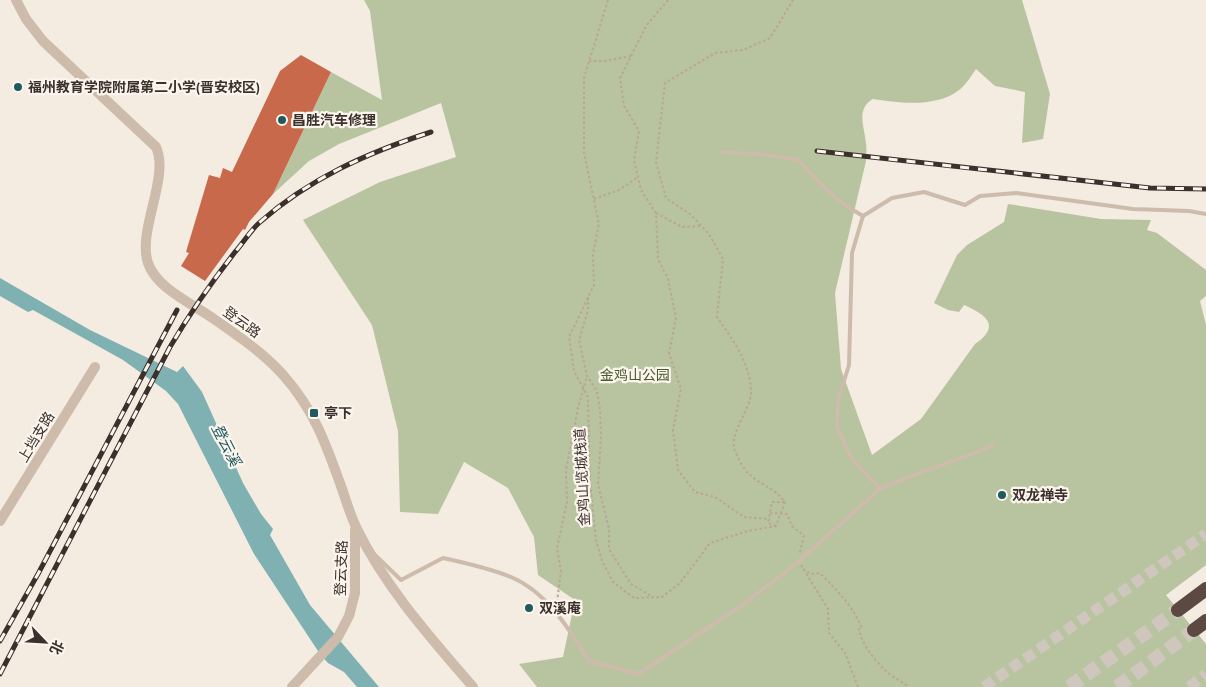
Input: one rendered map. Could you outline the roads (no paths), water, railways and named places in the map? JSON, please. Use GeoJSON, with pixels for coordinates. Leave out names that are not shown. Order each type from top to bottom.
{"type":"FeatureCollection","features":[{"type":"Feature","properties":{"kind":"highway"},"geometry":{"type":"LineString","coordinates":[[1178,610],[1206,589]]}},
{"type":"Feature","properties":{"kind":"highway"},"geometry":{"type":"LineString","coordinates":[[1194,630],[1206,621]]}},
{"type":"Feature","properties":{"kind":"street","name":"登云路"},"geometry":{"type":"LineString","coordinates":[[16,0],[32,28],[47,45],[156,147],[160,166],[146,243],[148,263],[156,275],[170,289],[267,359],[307,404],[325,442],[355,526],[367,548],[394,592],[473,687]]}},
{"type":"Feature","properties":{"kind":"street","name":"上垱支路"},"geometry":{"type":"LineString","coordinates":[[0,521],[95,367]]}},
{"type":"Feature","properties":{"kind":"street","name":"登云支路"},"geometry":{"type":"LineString","coordinates":[[292,687],[320,654],[338,638],[350,616],[355,593],[355,526]]}},
{"type":"Feature","properties":{"kind":"lane"},"geometry":{"type":"LineString","coordinates":[[721,152],[768,155],[799,160],[820,184],[843,204],[863,216]]}},
{"type":"Feature","properties":{"kind":"lane"},"geometry":{"type":"LineString","coordinates":[[880,489],[851,458],[837,427],[838,400],[849,365],[852,253],[863,216],[892,198],[924,192],[966,205],[980,196],[1016,193],[1133,209],[1189,211],[1206,214]]}},
{"type":"Feature","properties":{"kind":"lane"},"geometry":{"type":"LineString","coordinates":[[367,548],[381,559],[401,580],[443,558],[512,577],[538,594],[554,610],[589,661],[638,674],[742,605],[803,557],[880,489],[902,478],[947,465],[993,446]]}},
{"type":"Feature","properties":{"kind":"water"},"geometry":{"type":"Polygon","coordinates":[[[0,278],[90,330],[177,372],[183,366],[202,392],[243,483],[261,514],[273,529],[270,535],[310,605],[379,687],[357,687],[344,672],[328,663],[320,654],[254,554],[178,404],[166,391],[123,360],[33,310],[28,312],[0,296],[0,278]]]}},
{"type":"Feature","properties":{"kind":"tunnel"},"geometry":{"type":"LineString","coordinates":[[984,687],[1206,534]]}},
{"type":"Feature","properties":{"kind":"tunnel"},"geometry":{"type":"LineString","coordinates":[[1069,687],[1178,610]]}},
{"type":"Feature","properties":{"kind":"tunnel"},"geometry":{"type":"LineString","coordinates":[[1117,687],[1194,630]]}},
{"type":"Feature","properties":{"kind":"tunnel"},"geometry":{"type":"LineString","coordinates":[[1189,687],[1206,674]]}},
{"type":"Feature","properties":{"kind":"railway"},"geometry":{"type":"LineString","coordinates":[[0,674],[170,347],[201,298],[250,233],[278,207],[340,168],[431,132]]}},
{"type":"Feature","properties":{"kind":"railway"},"geometry":{"type":"LineString","coordinates":[[817,151],[1150,188],[1206,189]]}},
{"type":"Feature","properties":{"kind":"railway"},"geometry":{"type":"LineString","coordinates":[[0,641],[38,574],[177,310]]}},
{"type":"Feature","properties":{"kind":"place","name":"福州教育学院附属第二小学(晋安校区)"},"geometry":{"type":"Point","coordinates":[18,87]}},
{"type":"Feature","properties":{"kind":"place","name":"昌胜汽车修理"},"geometry":{"type":"Point","coordinates":[282,120]}},
{"type":"Feature","properties":{"kind":"place","name":"亭下"},"geometry":{"type":"Point","coordinates":[314,413]}},
{"type":"Feature","properties":{"kind":"place","name":"双龙禅寺"},"geometry":{"type":"Point","coordinates":[1002,495]}},
{"type":"Feature","properties":{"kind":"place","name":"双溪庵"},"geometry":{"type":"Point","coordinates":[529,608]}},
{"type":"Feature","properties":{"kind":"park label","name":"金鸡山公园"},"geometry":{"type":"Point","coordinates":[635,375]}},
{"type":"Feature","properties":{"kind":"water label","name":"登云溪"},"geometry":{"type":"Point","coordinates":[226,445]}}]}
